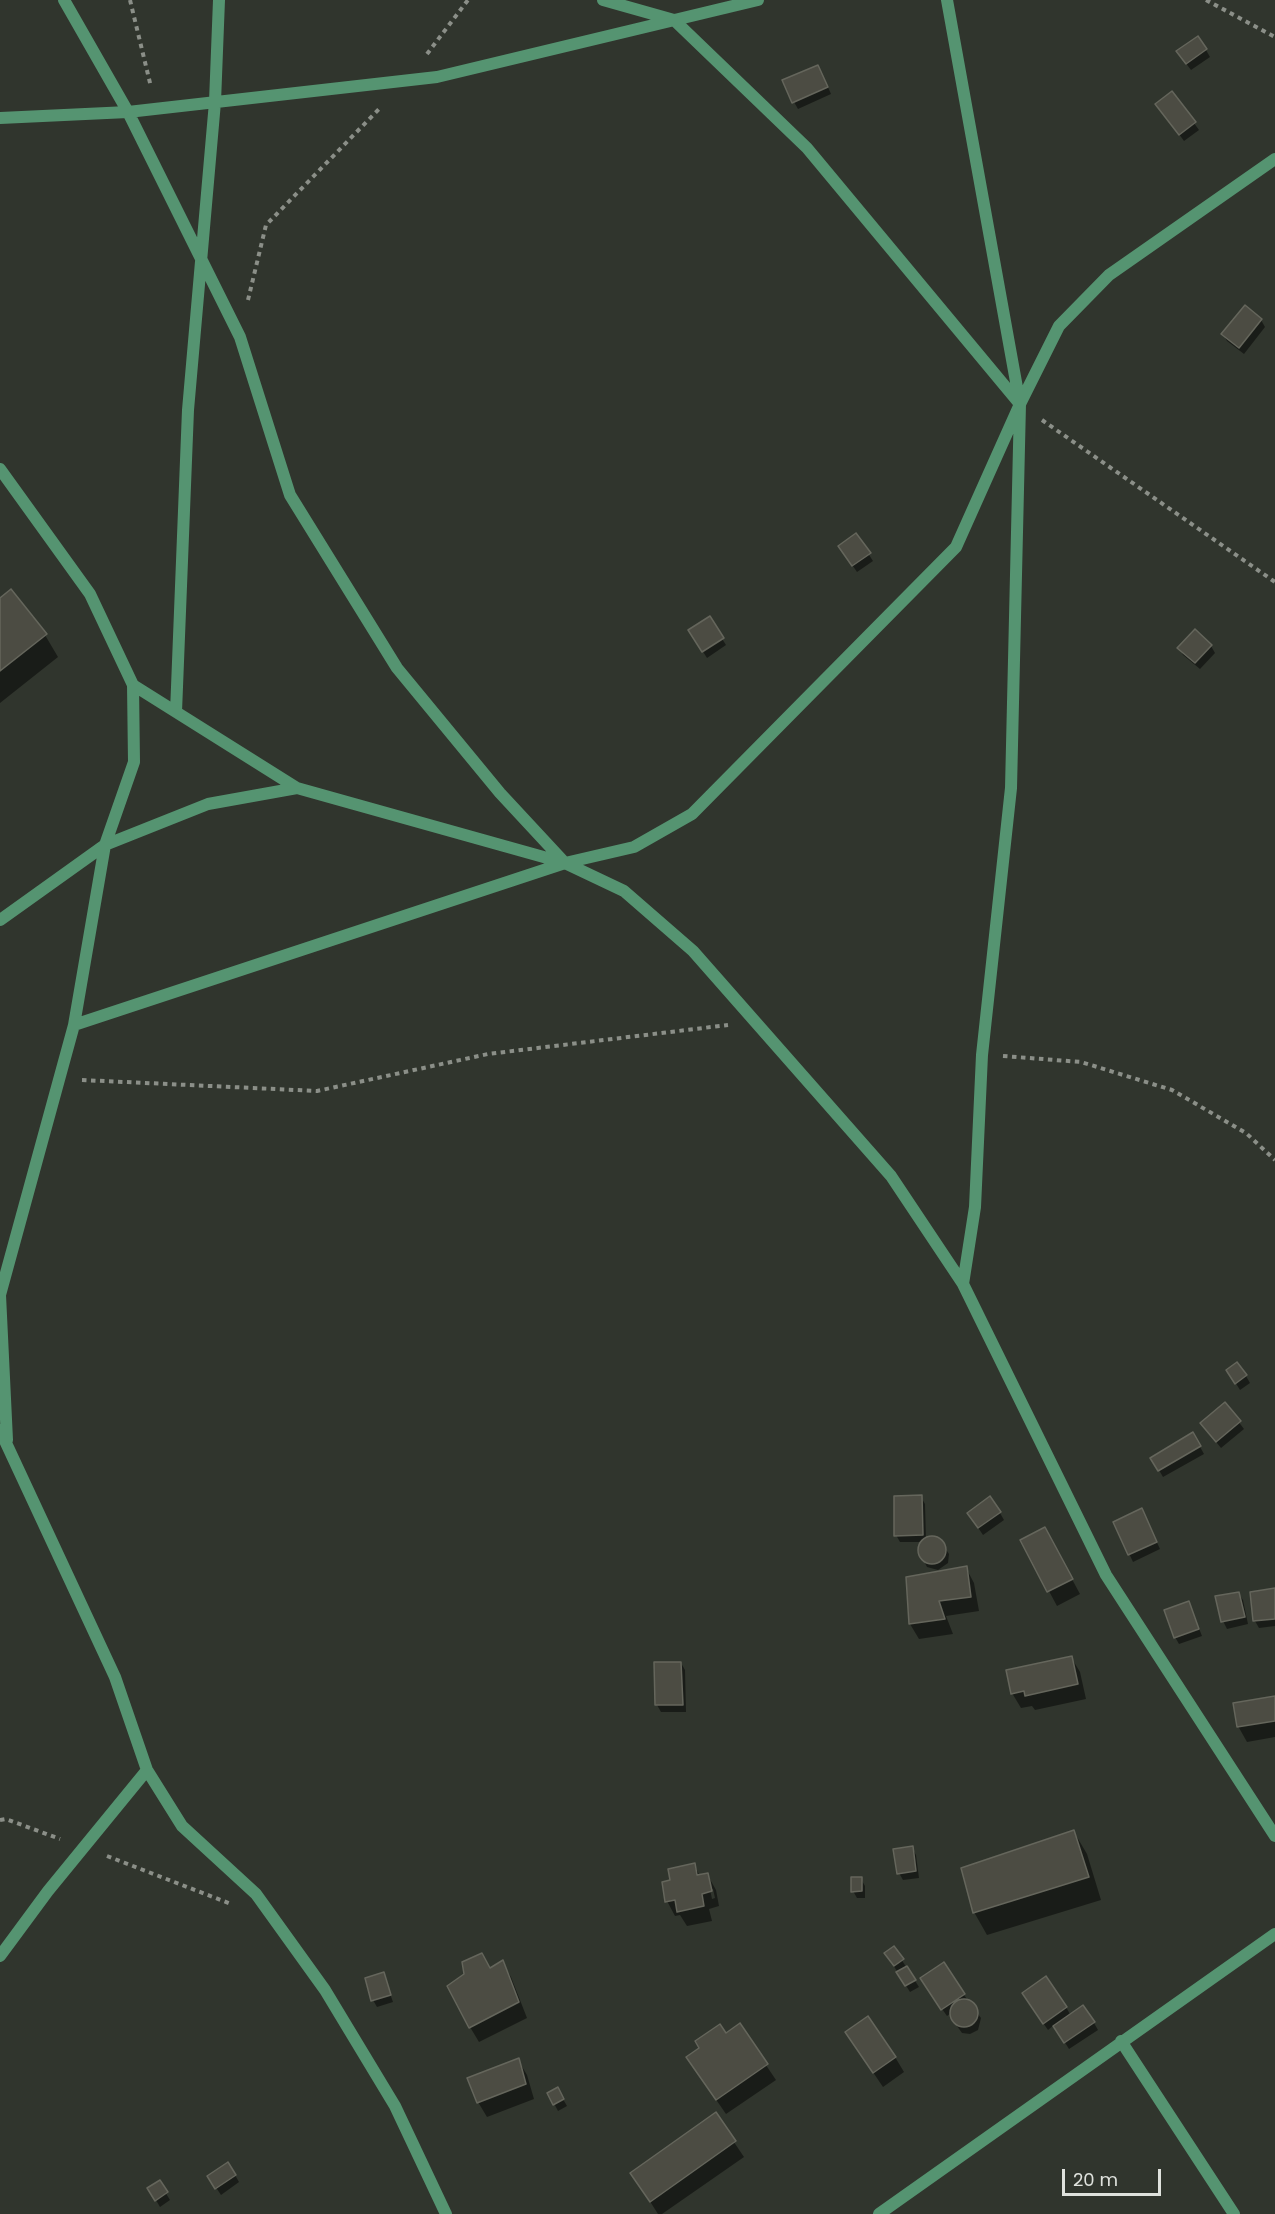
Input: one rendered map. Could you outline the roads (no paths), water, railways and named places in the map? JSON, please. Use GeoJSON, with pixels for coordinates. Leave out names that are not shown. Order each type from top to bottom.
{"type":"FeatureCollection","features":[{"type":"Feature","properties":{"kind":"street"},"geometry":{"type":"LineString","coordinates":[[64,0],[128,112],[240,337],[290,495],[397,668],[500,793],[565,863]]}},
{"type":"Feature","properties":{"kind":"street"},"geometry":{"type":"LineString","coordinates":[[176,712],[188,410],[215,102],[219,0]]}},
{"type":"Feature","properties":{"kind":"street"},"geometry":{"type":"LineString","coordinates":[[603,0],[674,20],[807,147],[1020,404]]}},
{"type":"Feature","properties":{"kind":"street"},"geometry":{"type":"LineString","coordinates":[[0,118],[128,112],[437,77],[759,0]]}},
{"type":"Feature","properties":{"kind":"street"},"geometry":{"type":"LineString","coordinates":[[947,0],[1020,404],[1011,788],[982,1055],[975,1207],[963,1284]]}},
{"type":"Feature","properties":{"kind":"street"},"geometry":{"type":"LineString","coordinates":[[74,1025],[565,863],[634,847],[692,814],[956,547],[1020,404],[1059,326],[1108,275],[1275,159]]}},
{"type":"Feature","properties":{"kind":"street"},"geometry":{"type":"LineString","coordinates":[[0,469],[90,594],[133,685],[134,762],[105,845],[74,1025],[0,1295],[7,1445]]}},
{"type":"Feature","properties":{"kind":"street"},"geometry":{"type":"LineString","coordinates":[[133,685],[297,788],[565,863],[624,891],[693,951],[891,1176],[963,1284],[1106,1575],[1275,1836]]}},
{"type":"Feature","properties":{"kind":"street"},"geometry":{"type":"LineString","coordinates":[[0,920],[105,845],[208,804],[297,788]]}},
{"type":"Feature","properties":{"kind":"street"},"geometry":{"type":"LineString","coordinates":[[0,1430],[115,1677],[147,1770],[182,1826],[256,1894],[325,1990],[395,2106],[446,2214]]}},
{"type":"Feature","properties":{"kind":"street"},"geometry":{"type":"LineString","coordinates":[[0,1956],[83,1847],[147,1770]]}},
{"type":"Feature","properties":{"kind":"street"},"geometry":{"type":"LineString","coordinates":[[879,2214],[1275,1934]]}},
{"type":"Feature","properties":{"kind":"street"},"geometry":{"type":"LineString","coordinates":[[1121,2041],[1234,2214]]}}]}
